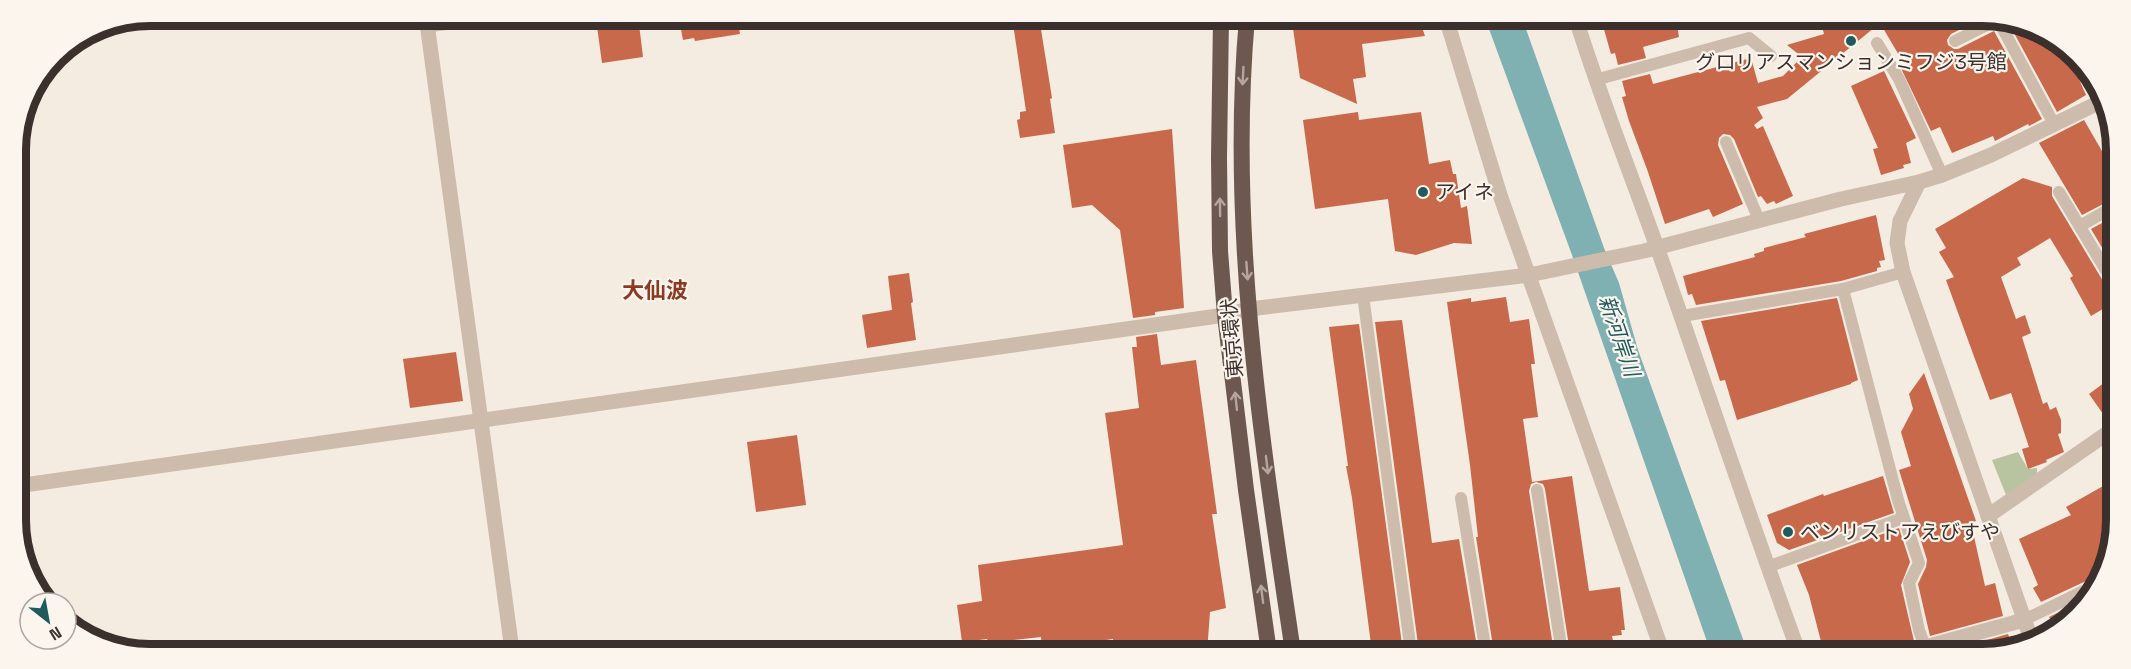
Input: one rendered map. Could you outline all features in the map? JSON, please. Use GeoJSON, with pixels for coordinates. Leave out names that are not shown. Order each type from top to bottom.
{"type":"FeatureCollection","features":[{"type":"Feature","properties":{"kind":"highway","name":"東京環状"},"geometry":{"type":"LineString","coordinates":[[1221,26],[1220,251],[1225,315],[1246,490],[1268,643]]}},
{"type":"Feature","properties":{"kind":"highway","name":"東京環状"},"geometry":{"type":"LineString","coordinates":[[1246,26],[1242,77],[1245,254],[1254,364],[1292,643]]}},
{"type":"Feature","properties":{"kind":"street"},"geometry":{"type":"LineString","coordinates":[[427,26],[511,644]]}},
{"type":"Feature","properties":{"kind":"street"},"geometry":{"type":"LineString","coordinates":[[1448,26],[1500,195],[1536,274],[1660,643]]}},
{"type":"Feature","properties":{"kind":"street"},"geometry":{"type":"LineString","coordinates":[[1578,26],[1651,249],[1682,316],[1767,567],[1795,643]]}},
{"type":"Feature","properties":{"kind":"street"},"geometry":{"type":"LineString","coordinates":[[26,485],[1225,315],[1250,309],[1536,274],[1651,249],[1942,175],[1991,155],[2097,104]]}},
{"type":"Feature","properties":{"kind":"street"},"geometry":{"type":"LineString","coordinates":[[1918,182],[1900,221],[1897,243],[1903,272],[2029,634]]}},
{"type":"Feature","properties":{"kind":"street"},"geometry":{"type":"LineString","coordinates":[[1988,516],[2106,434]]}},
{"type":"Feature","properties":{"kind":"street"},"geometry":{"type":"LineString","coordinates":[[1949,643],[2024,620]]}},
{"type":"Feature","properties":{"kind":"lane"},"geometry":{"type":"LineString","coordinates":[[1954,41],[1985,26]]}},
{"type":"Feature","properties":{"kind":"lane"},"geometry":{"type":"LineString","coordinates":[[2002,28],[2054,124]]}},
{"type":"Feature","properties":{"kind":"lane"},"geometry":{"type":"LineString","coordinates":[[1595,80],[1749,38],[1771,56]]}},
{"type":"Feature","properties":{"kind":"lane"},"geometry":{"type":"LineString","coordinates":[[1877,43],[1899,79],[1942,175]]}},
{"type":"Feature","properties":{"kind":"lane"},"geometry":{"type":"LineString","coordinates":[[1726,142],[1759,220]]}},
{"type":"Feature","properties":{"kind":"lane"},"geometry":{"type":"LineString","coordinates":[[2060,192],[2106,270]]}},
{"type":"Feature","properties":{"kind":"lane"},"geometry":{"type":"LineString","coordinates":[[2080,226],[2106,211]]}},
{"type":"Feature","properties":{"kind":"lane"},"geometry":{"type":"LineString","coordinates":[[1682,316],[1843,290],[1903,272]]}},
{"type":"Feature","properties":{"kind":"lane"},"geometry":{"type":"LineString","coordinates":[[1843,290],[1903,518],[1919,563],[1909,583],[1924,643]]}},
{"type":"Feature","properties":{"kind":"lane"},"geometry":{"type":"LineString","coordinates":[[1363,295],[1410,643]]}},
{"type":"Feature","properties":{"kind":"lane"},"geometry":{"type":"LineString","coordinates":[[1537,490],[1561,643]]}},
{"type":"Feature","properties":{"kind":"lane"},"geometry":{"type":"LineString","coordinates":[[1461,498],[1485,643]]}},
{"type":"Feature","properties":{"kind":"lane"},"geometry":{"type":"LineString","coordinates":[[1767,567],[1903,518]]}},
{"type":"Feature","properties":{"kind":"lane"},"geometry":{"type":"LineString","coordinates":[[2024,620],[2083,591]]}},
{"type":"Feature","properties":{"kind":"green space"},"geometry":{"type":"Polygon","coordinates":[[[2018,452],[2028,469],[2037,468],[2037,476],[2006,495],[1992,460],[2018,452]]]}},
{"type":"Feature","properties":{"kind":"water","name":"新河岸川"},"geometry":{"type":"Polygon","coordinates":[[[1488,26],[1525,26],[1604,248],[1619,283],[1638,350],[1744,643],[1708,643],[1572,255],[1488,26]]]}},
{"type":"Feature","properties":{"kind":"building"},"geometry":{"type":"Polygon","coordinates":[[[597,26],[639,26],[643,57],[602,63],[597,26]]]}},
{"type":"Feature","properties":{"kind":"building"},"geometry":{"type":"Polygon","coordinates":[[[680,26],[739,26],[740,34],[695,41],[694,38],[683,40],[680,26]]]}},
{"type":"Feature","properties":{"kind":"building"},"geometry":{"type":"Polygon","coordinates":[[[1013,26],[1040,26],[1055,133],[1020,138],[1017,120],[1020,119],[1020,112],[1026,111],[1013,26]]]}},
{"type":"Feature","properties":{"kind":"building"},"geometry":{"type":"Polygon","coordinates":[[[1293,26],[1422,26],[1425,36],[1362,44],[1366,77],[1353,79],[1357,104],[1300,78],[1293,26]]]}},
{"type":"Feature","properties":{"kind":"building"},"geometry":{"type":"Polygon","coordinates":[[[1603,26],[1677,26],[1679,37],[1643,47],[1646,58],[1618,65],[1615,53],[1611,54],[1603,26]]]}},
{"type":"Feature","properties":{"kind":"building"},"geometry":{"type":"Polygon","coordinates":[[[1822,26],[1876,26],[1787,99],[1757,107],[1763,118],[1754,125],[1757,129],[1763,126],[1793,196],[1776,204],[1774,201],[1767,204],[1761,196],[1758,197],[1734,139],[1730,135],[1723,134],[1719,138],[1718,145],[1743,204],[1713,217],[1709,209],[1665,224],[1629,121],[1622,97],[1626,96],[1622,81],[1650,74],[1653,84],[1751,58],[1758,83],[1783,76],[1802,57],[1787,45],[1824,34],[1822,26]]]}},
{"type":"Feature","properties":{"kind":"building"},"geometry":{"type":"Polygon","coordinates":[[[1882,26],[1967,26],[1951,34],[1947,40],[1948,45],[1954,49],[1994,31],[2042,119],[1995,141],[1993,136],[1952,153],[1940,127],[1931,131],[1899,64],[1903,62],[1882,26]]]}},
{"type":"Feature","properties":{"kind":"building"},"geometry":{"type":"Polygon","coordinates":[[[2012,30],[2044,42],[2074,67],[2086,95],[2057,112],[2012,30]]]}},
{"type":"Feature","properties":{"kind":"building"},"geometry":{"type":"Polygon","coordinates":[[[1884,71],[1916,138],[1906,143],[1911,163],[1903,165],[1904,168],[1881,175],[1873,149],[1878,148],[1851,86],[1884,71]]]}},
{"type":"Feature","properties":{"kind":"building"},"geometry":{"type":"Polygon","coordinates":[[[1358,112],[1359,120],[1421,112],[1429,164],[1450,160],[1453,174],[1456,174],[1461,208],[1467,206],[1472,244],[1454,243],[1416,255],[1395,251],[1388,199],[1315,209],[1303,120],[1358,112]]]}},
{"type":"Feature","properties":{"kind":"building"},"geometry":{"type":"Polygon","coordinates":[[[2084,120],[2106,158],[2106,203],[2082,215],[2039,143],[2084,120]]]}},
{"type":"Feature","properties":{"kind":"building"},"geometry":{"type":"Polygon","coordinates":[[[1172,129],[1184,308],[1133,318],[1120,230],[1092,205],[1072,208],[1063,145],[1172,129]]]}},
{"type":"Feature","properties":{"kind":"building"},"geometry":{"type":"Polygon","coordinates":[[[2023,178],[2052,187],[2052,196],[2106,286],[2106,307],[2091,316],[2070,278],[2073,276],[2050,238],[2017,258],[2021,265],[2001,277],[2016,319],[2025,315],[2031,333],[2022,337],[2043,404],[2047,402],[2050,410],[2056,407],[2061,420],[2061,433],[2058,434],[2064,452],[2046,460],[2047,462],[2028,469],[2022,449],[2029,447],[2011,393],[1990,400],[1946,280],[1954,277],[1939,252],[1946,248],[1935,229],[2023,178]]]}},
{"type":"Feature","properties":{"kind":"building"},"geometry":{"type":"Polygon","coordinates":[[[1876,215],[1885,260],[1879,261],[1881,267],[1877,268],[1877,271],[1841,281],[1696,305],[1692,294],[1688,295],[1683,276],[1755,257],[1754,254],[1764,251],[1764,248],[1806,237],[1804,234],[1876,215]]]}},
{"type":"Feature","properties":{"kind":"building"},"geometry":{"type":"Polygon","coordinates":[[[2106,221],[2106,254],[2091,229],[2106,221]]]}},
{"type":"Feature","properties":{"kind":"building"},"geometry":{"type":"Polygon","coordinates":[[[909,273],[916,340],[867,348],[862,315],[892,310],[888,276],[909,273]]]}},
{"type":"Feature","properties":{"kind":"building"},"geometry":{"type":"Polygon","coordinates":[[[1506,297],[1510,322],[1529,319],[1535,364],[1531,364],[1538,417],[1523,419],[1532,482],[1572,476],[1589,591],[1620,587],[1625,630],[1621,630],[1622,635],[1612,636],[1613,641],[1569,643],[1545,489],[1543,484],[1536,482],[1531,484],[1529,491],[1552,643],[1492,643],[1476,537],[1478,537],[1470,465],[1447,302],[1471,298],[1471,302],[1506,297]]]}},
{"type":"Feature","properties":{"kind":"building"},"geometry":{"type":"Polygon","coordinates":[[[1837,298],[1858,380],[1737,420],[1725,380],[1720,381],[1701,321],[1837,298]]]}},
{"type":"Feature","properties":{"kind":"building"},"geometry":{"type":"Polygon","coordinates":[[[1402,320],[1432,543],[1459,539],[1476,643],[1418,643],[1375,322],[1402,320]]]}},
{"type":"Feature","properties":{"kind":"building"},"geometry":{"type":"Polygon","coordinates":[[[1359,324],[1402,643],[1371,643],[1329,327],[1359,324]]]}},
{"type":"Feature","properties":{"kind":"building"},"geometry":{"type":"Polygon","coordinates":[[[1157,334],[1161,365],[1196,360],[1217,514],[1212,514],[1226,608],[1210,612],[1208,643],[1113,643],[1113,639],[1081,643],[1042,644],[1041,637],[988,643],[987,639],[962,642],[957,605],[982,601],[978,565],[1123,545],[1105,413],[1139,408],[1132,347],[1137,347],[1136,337],[1157,334]]]}},
{"type":"Feature","properties":{"kind":"building"},"geometry":{"type":"Polygon","coordinates":[[[456,352],[463,401],[410,408],[403,359],[456,352]]]}},
{"type":"Feature","properties":{"kind":"building"},"geometry":{"type":"Polygon","coordinates":[[[1924,373],[1976,521],[1971,523],[1985,586],[1995,583],[2003,616],[1930,636],[1918,584],[1927,560],[1899,470],[1911,466],[1901,432],[1913,409],[1909,394],[1924,373]]]}},
{"type":"Feature","properties":{"kind":"building"},"geometry":{"type":"Polygon","coordinates":[[[2106,381],[2106,418],[2089,394],[2106,381]]]}},
{"type":"Feature","properties":{"kind":"building"},"geometry":{"type":"Polygon","coordinates":[[[797,435],[806,505],[756,512],[747,442],[797,435]]]}},
{"type":"Feature","properties":{"kind":"building"},"geometry":{"type":"Polygon","coordinates":[[[1883,476],[1894,513],[1789,550],[1777,543],[1767,515],[1823,494],[1824,496],[1883,476]]]}},
{"type":"Feature","properties":{"kind":"building"},"geometry":{"type":"Polygon","coordinates":[[[2106,484],[2104,536],[2093,575],[2090,581],[2041,602],[2033,588],[2038,585],[2019,539],[2071,515],[2066,507],[2106,484]]]}},
{"type":"Feature","properties":{"kind":"building"},"geometry":{"type":"Polygon","coordinates":[[[1899,528],[1910,562],[1901,585],[1914,643],[1821,643],[1809,595],[1797,565],[1899,528]]]}},
{"type":"Feature","properties":{"kind":"building"},"geometry":{"type":"Polygon","coordinates":[[[2068,608],[2052,622],[2049,617],[2068,608]]]}},
{"type":"Feature","properties":{"kind":"building"},"geometry":{"type":"Polygon","coordinates":[[[2008,634],[2010,640],[1990,643],[1976,643],[2008,634]]]}},
{"type":"Feature","properties":{"kind":"place","name":"グロリアスマンションミフジ3号館"},"geometry":{"type":"Point","coordinates":[1851,41]}},
{"type":"Feature","properties":{"kind":"place","name":"アイネ"},"geometry":{"type":"Point","coordinates":[1423,192]}},
{"type":"Feature","properties":{"kind":"place","name":"ベンリストアえびすや"},"geometry":{"type":"Point","coordinates":[1788,532]}},
{"type":"Feature","properties":{"kind":"district","name":"大仙波"},"geometry":{"type":"Point","coordinates":[655,290]}}]}
